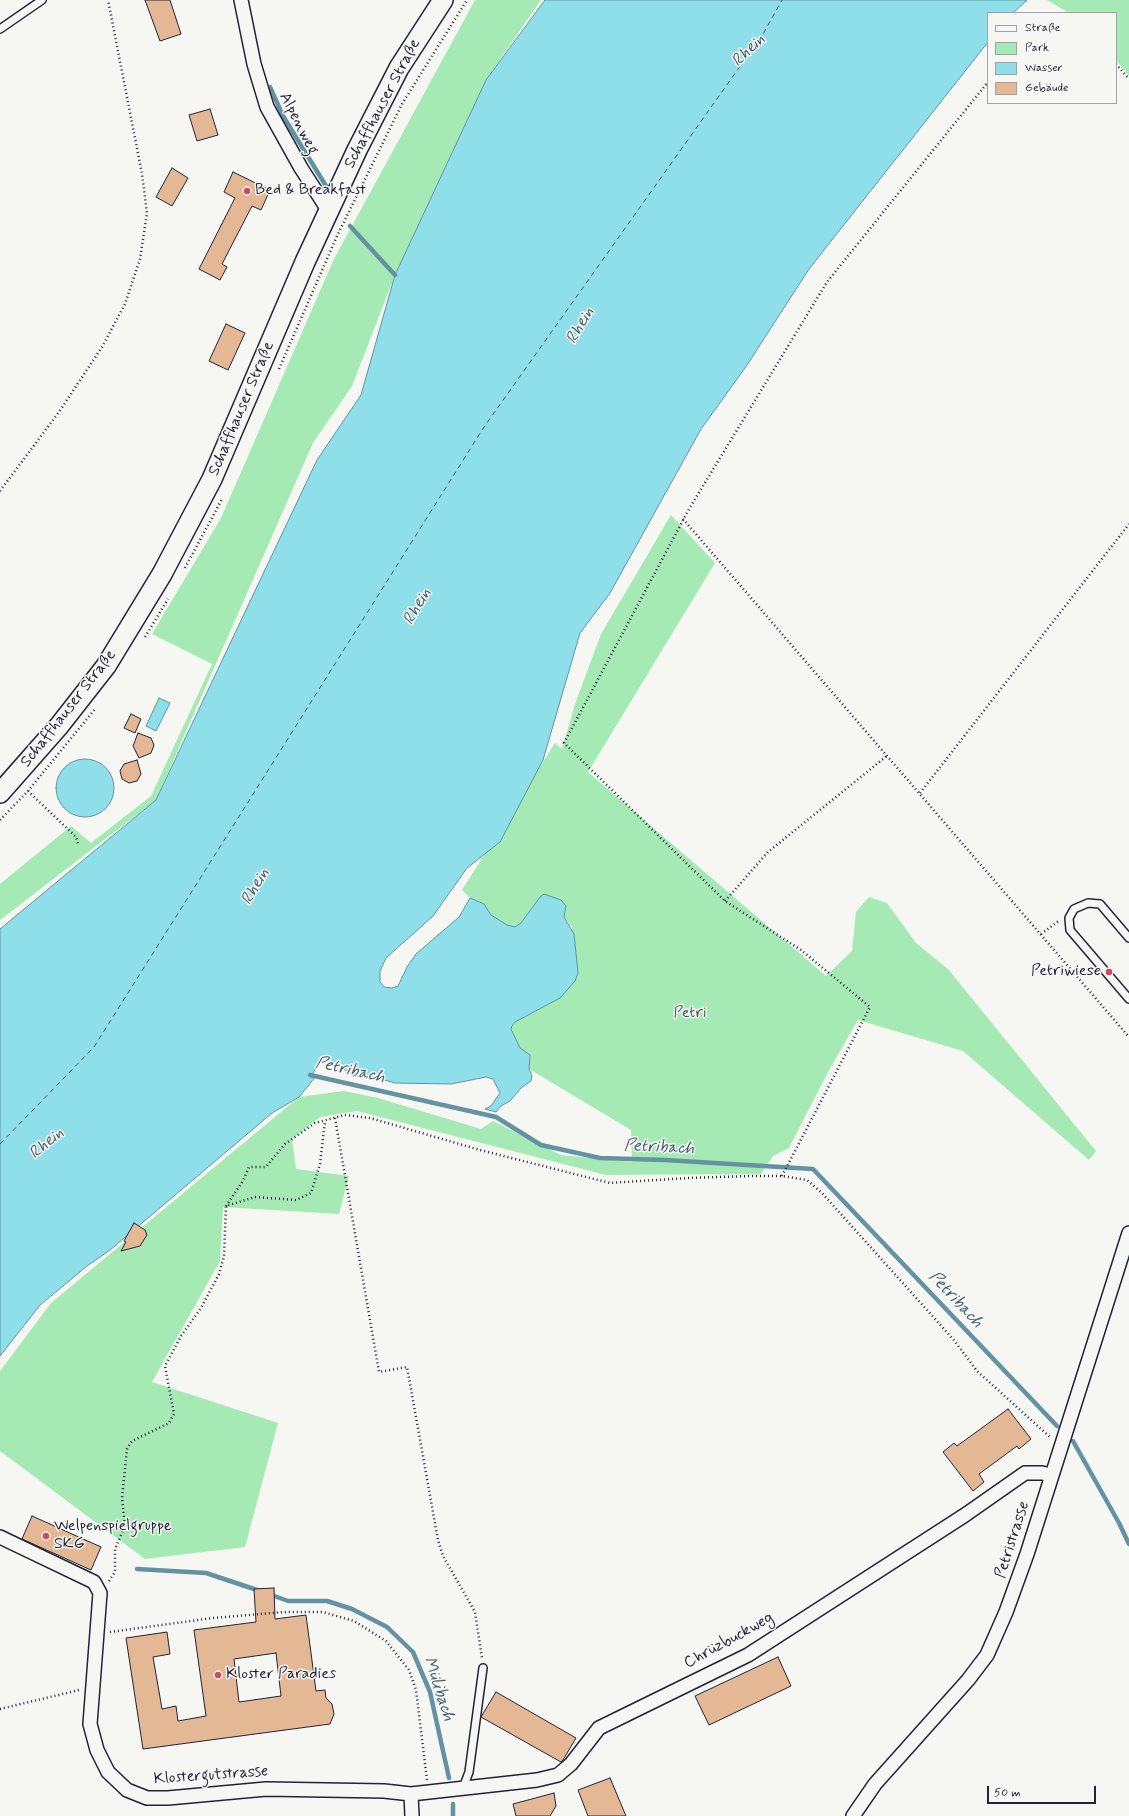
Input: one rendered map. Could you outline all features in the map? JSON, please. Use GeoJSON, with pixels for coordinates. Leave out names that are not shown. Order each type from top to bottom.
{"type":"FeatureCollection","features":[{"type":"Feature","properties":{"kind":"main road","name":"Schaffhauser Straße"},"geometry":{"type":"LineString","coordinates":[[0,793],[59,726],[106,666],[162,574],[212,479],[328,210],[357,150],[399,68],[443,0]]}},
{"type":"Feature","properties":{"kind":"street","name":"Alpenweg"},"geometry":{"type":"LineString","coordinates":[[241,0],[252,54],[267,107],[301,168],[328,210]]}},
{"type":"Feature","properties":{"kind":"street","name":"Petristrasse"},"geometry":{"type":"LineString","coordinates":[[853,1816],[875,1784],[968,1680],[987,1655],[1006,1612],[1027,1554],[1129,1233]]}},
{"type":"Feature","properties":{"kind":"street","name":"Chrüzbuckweg"},"geometry":{"type":"LineString","coordinates":[[411,1794],[537,1780],[558,1775],[571,1764],[599,1728],[748,1655],[965,1515],[1025,1472],[1051,1475]]}},
{"type":"Feature","properties":{"kind":"street"},"geometry":{"type":"LineString","coordinates":[[0,1537],[94,1582],[100,1593]]}},
{"type":"Feature","properties":{"kind":"street","name":"Klostergutstrasse"},"geometry":{"type":"LineString","coordinates":[[100,1593],[90,1724],[97,1750],[108,1772],[127,1790],[146,1798],[168,1798],[266,1789],[384,1791],[411,1794]]}},
{"type":"Feature","properties":{"kind":"street"},"geometry":{"type":"LineString","coordinates":[[411,1794],[412,1816]]}},
{"type":"Feature","properties":{"kind":"lane"},"geometry":{"type":"LineString","coordinates":[[0,29],[42,0]]}},
{"type":"Feature","properties":{"kind":"lane"},"geometry":{"type":"LineString","coordinates":[[1129,938],[1100,904],[1088,903],[1074,909],[1069,918],[1070,930],[1129,999]]}},
{"type":"Feature","properties":{"kind":"lane"},"geometry":{"type":"LineString","coordinates":[[463,1788],[469,1772],[483,1668]]}},
{"type":"Feature","properties":{"kind":"path"},"geometry":{"type":"LineString","coordinates":[[0,491],[59,412],[102,347],[125,304],[140,259],[147,213],[142,174],[108,0]]}},
{"type":"Feature","properties":{"kind":"path"},"geometry":{"type":"LineString","coordinates":[[1117,65],[1129,79]]}},
{"type":"Feature","properties":{"kind":"path"},"geometry":{"type":"LineString","coordinates":[[782,1176],[870,1007],[801,950],[724,901],[564,743],[683,519],[827,282],[987,83]]}},
{"type":"Feature","properties":{"kind":"path"},"geometry":{"type":"LineString","coordinates":[[683,519],[888,755],[1129,1037]]}},
{"type":"Feature","properties":{"kind":"path"},"geometry":{"type":"LineString","coordinates":[[920,793],[1129,524]]}},
{"type":"Feature","properties":{"kind":"path"},"geometry":{"type":"LineString","coordinates":[[724,901],[768,852],[888,755]]}},
{"type":"Feature","properties":{"kind":"path"},"geometry":{"type":"LineString","coordinates":[[28,791],[76,837],[78,844]]}},
{"type":"Feature","properties":{"kind":"path"},"geometry":{"type":"LineString","coordinates":[[100,1593],[115,1572],[115,1549],[125,1526],[122,1498],[128,1449],[132,1441],[169,1423],[174,1414],[165,1366],[181,1336],[201,1308],[219,1274],[224,1256],[226,1206],[243,1181],[249,1167],[266,1167],[285,1144],[315,1123],[345,1115],[370,1118],[480,1150],[610,1183],[687,1178],[782,1176],[807,1180],[822,1193],[953,1339],[977,1371],[1060,1447]]}},
{"type":"Feature","properties":{"kind":"path"},"geometry":{"type":"LineString","coordinates":[[335,1118],[379,1372],[407,1367],[438,1540],[443,1556],[475,1612],[483,1668]]}},
{"type":"Feature","properties":{"kind":"path"},"geometry":{"type":"LineString","coordinates":[[226,1206],[255,1197],[296,1200],[311,1193],[320,1164],[325,1121]]}},
{"type":"Feature","properties":{"kind":"path"},"geometry":{"type":"LineString","coordinates":[[98,1634],[213,1618],[284,1612],[323,1612],[354,1621],[386,1641],[409,1670],[416,1690],[429,1792]]}},
{"type":"Feature","properties":{"kind":"path"},"geometry":{"type":"LineString","coordinates":[[0,1709],[94,1687]]}},
{"type":"Feature","properties":{"kind":"green space"},"geometry":{"type":"Polygon","coordinates":[[[475,0],[541,0],[486,80],[395,275],[352,386],[313,443],[156,800],[0,920],[0,884],[71,826],[91,843],[151,796],[212,664],[152,634],[221,518],[334,259],[475,0]]]}},
{"type":"Feature","properties":{"kind":"green space"},"geometry":{"type":"Polygon","coordinates":[[[1047,0],[1129,0],[1129,76],[1117,61],[1117,12],[1067,12],[1047,0]]]}},
{"type":"Feature","properties":{"kind":"green space","name":"Petri"},"geometry":{"type":"Polygon","coordinates":[[[671,515],[715,563],[588,772],[826,976],[852,951],[856,912],[869,897],[887,903],[916,943],[948,969],[1096,1151],[1089,1160],[963,1051],[858,1020],[829,1070],[789,1148],[773,1156],[761,1174],[606,1175],[357,1111],[320,1117],[292,1139],[296,1169],[349,1176],[339,1214],[223,1207],[220,1261],[152,1382],[278,1423],[245,1547],[145,1559],[0,1451],[0,1371],[51,1303],[299,1097],[344,1091],[378,1098],[481,1129],[493,1121],[561,1155],[632,1162],[631,1130],[529,1069],[530,1055],[520,1048],[511,1029],[515,1022],[560,998],[572,927],[564,917],[540,897],[521,923],[515,927],[507,925],[491,915],[484,904],[470,898],[462,890],[555,743],[562,749],[575,704],[601,634],[671,515]]]}},
{"type":"Feature","properties":{"kind":"water","name":"Rhein"},"geometry":{"type":"Polygon","coordinates":[[[545,0],[1027,0],[1014,12],[987,12],[987,43],[809,269],[747,365],[701,429],[610,593],[580,633],[543,760],[500,842],[467,868],[433,916],[386,958],[380,971],[380,982],[384,987],[392,988],[398,986],[407,967],[416,954],[459,917],[470,898],[484,904],[491,915],[507,925],[515,927],[521,923],[540,897],[544,894],[561,900],[566,906],[564,917],[574,934],[578,973],[575,981],[560,998],[515,1022],[512,1026],[511,1029],[520,1048],[530,1055],[529,1069],[532,1076],[531,1081],[522,1087],[510,1101],[501,1106],[496,1112],[485,1109],[491,1106],[500,1093],[493,1079],[486,1077],[451,1084],[395,1083],[374,1077],[355,1076],[333,1063],[323,1061],[318,1065],[313,1073],[313,1075],[316,1076],[299,1097],[272,1113],[110,1250],[87,1266],[40,1305],[0,1356],[0,929],[156,800],[317,460],[361,395],[395,275],[486,80],[545,0]]]}},
{"type":"Feature","properties":{"kind":"water"},"geometry":{"type":"Polygon","coordinates":[[[159,698],[170,703],[156,731],[146,726],[159,698]]]}},
{"type":"Feature","properties":{"kind":"water"},"geometry":{"type":"Polygon","coordinates":[[[85,759],[101,764],[109,772],[114,788],[109,804],[101,812],[85,817],[69,812],[61,804],[56,788],[61,772],[69,764],[85,759]]]}},
{"type":"Feature","properties":{"kind":"building"},"geometry":{"type":"Polygon","coordinates":[[[145,0],[170,0],[181,34],[160,41],[145,0]]]}},
{"type":"Feature","properties":{"kind":"building"},"geometry":{"type":"Polygon","coordinates":[[[210,109],[218,135],[197,141],[189,115],[210,109]]]}},
{"type":"Feature","properties":{"kind":"building"},"geometry":{"type":"Polygon","coordinates":[[[172,168],[188,178],[172,206],[156,197],[172,168]]]}},
{"type":"Feature","properties":{"kind":"building"},"geometry":{"type":"Polygon","coordinates":[[[233,172],[270,190],[261,210],[252,206],[222,264],[227,267],[220,280],[199,269],[235,198],[224,192],[233,172]]]}},
{"type":"Feature","properties":{"kind":"building"},"geometry":{"type":"Polygon","coordinates":[[[226,324],[245,333],[228,370],[209,361],[226,324]]]}},
{"type":"Feature","properties":{"kind":"building"},"geometry":{"type":"Polygon","coordinates":[[[131,714],[141,719],[135,733],[124,728],[131,714]]]}},
{"type":"Feature","properties":{"kind":"building"},"geometry":{"type":"Polygon","coordinates":[[[138,733],[151,738],[154,745],[151,753],[139,758],[133,746],[138,733]]]}},
{"type":"Feature","properties":{"kind":"building"},"geometry":{"type":"Polygon","coordinates":[[[137,760],[141,774],[137,781],[129,783],[122,779],[120,771],[124,764],[137,760]]]}},
{"type":"Feature","properties":{"kind":"building"},"geometry":{"type":"Polygon","coordinates":[[[134,1223],[145,1230],[147,1235],[140,1246],[121,1251],[126,1242],[124,1241],[134,1223]]]}},
{"type":"Feature","properties":{"kind":"building"},"geometry":{"type":"Polygon","coordinates":[[[1008,1409],[1031,1439],[1019,1449],[1017,1446],[979,1474],[984,1482],[973,1491],[943,1452],[954,1443],[957,1446],[1008,1409]]]}},
{"type":"Feature","properties":{"kind":"building"},"geometry":{"type":"Polygon","coordinates":[[[32,1516],[101,1547],[91,1570],[22,1539],[32,1516]]]}},
{"type":"Feature","properties":{"kind":"building","name":"Kloster Paradies"},"geometry":{"type":"Polygon","coordinates":[[[274,1588],[275,1619],[306,1615],[316,1691],[325,1690],[326,1698],[332,1704],[334,1714],[330,1724],[143,1749],[126,1638],[167,1632],[170,1654],[153,1657],[162,1709],[176,1706],[178,1721],[206,1716],[194,1630],[256,1622],[254,1589],[274,1588]],[[276,1653],[234,1659],[239,1702],[281,1696],[276,1653]]]}},
{"type":"Feature","properties":{"kind":"building"},"geometry":{"type":"Polygon","coordinates":[[[778,1657],[791,1686],[709,1725],[695,1696],[778,1657]]]}},
{"type":"Feature","properties":{"kind":"building"},"geometry":{"type":"Polygon","coordinates":[[[496,1692],[576,1738],[561,1762],[481,1717],[496,1692]]]}},
{"type":"Feature","properties":{"kind":"building"},"geometry":{"type":"Polygon","coordinates":[[[610,1778],[626,1816],[588,1816],[578,1790],[610,1778]]]}},
{"type":"Feature","properties":{"kind":"building"},"geometry":{"type":"Polygon","coordinates":[[[554,1793],[556,1806],[550,1816],[516,1816],[513,1804],[554,1793]]]}},
{"type":"Feature","properties":{"kind":"waterway"},"geometry":{"type":"LineString","coordinates":[[270,87],[283,116],[326,186]]}},
{"type":"Feature","properties":{"kind":"waterway"},"geometry":{"type":"LineString","coordinates":[[350,226],[395,275]]}},
{"type":"Feature","properties":{"kind":"waterway","name":"Petribach"},"geometry":{"type":"LineString","coordinates":[[310,1075],[496,1117],[541,1145],[600,1158],[665,1160],[813,1169],[1057,1426]]}},
{"type":"Feature","properties":{"kind":"waterway","name":"Petribach"},"geometry":{"type":"LineString","coordinates":[[1073,1441],[1119,1523],[1129,1544]]}},
{"type":"Feature","properties":{"kind":"waterway","name":"Mülibach"},"geometry":{"type":"LineString","coordinates":[[137,1569],[206,1573],[260,1591]]}},
{"type":"Feature","properties":{"kind":"waterway","name":"Mülibach"},"geometry":{"type":"LineString","coordinates":[[269,1594],[288,1601],[327,1601],[352,1609],[387,1627],[413,1652],[430,1692],[449,1778]]}},
{"type":"Feature","properties":{"kind":"waterway","name":"Mülibach"},"geometry":{"type":"LineString","coordinates":[[453,1804],[453,1816]]}},
{"type":"Feature","properties":{"kind":"ferry route"},"geometry":{"type":"LineString","coordinates":[[0,1144],[94,1047],[484,427],[763,34],[782,0]]}},
{"type":"Feature","properties":{"kind":"place","name":"Bed & Breakfast"},"geometry":{"type":"Point","coordinates":[247,191]}},
{"type":"Feature","properties":{"kind":"place","name":"Petriwiese"},"geometry":{"type":"Point","coordinates":[1109,972]}},
{"type":"Feature","properties":{"kind":"place","name":"Welpenspielgruppe SKG"},"geometry":{"type":"Point","coordinates":[46,1536]}},
{"type":"Feature","properties":{"kind":"place","name":"Kloster Paradies"},"geometry":{"type":"Point","coordinates":[218,1675]}}]}
